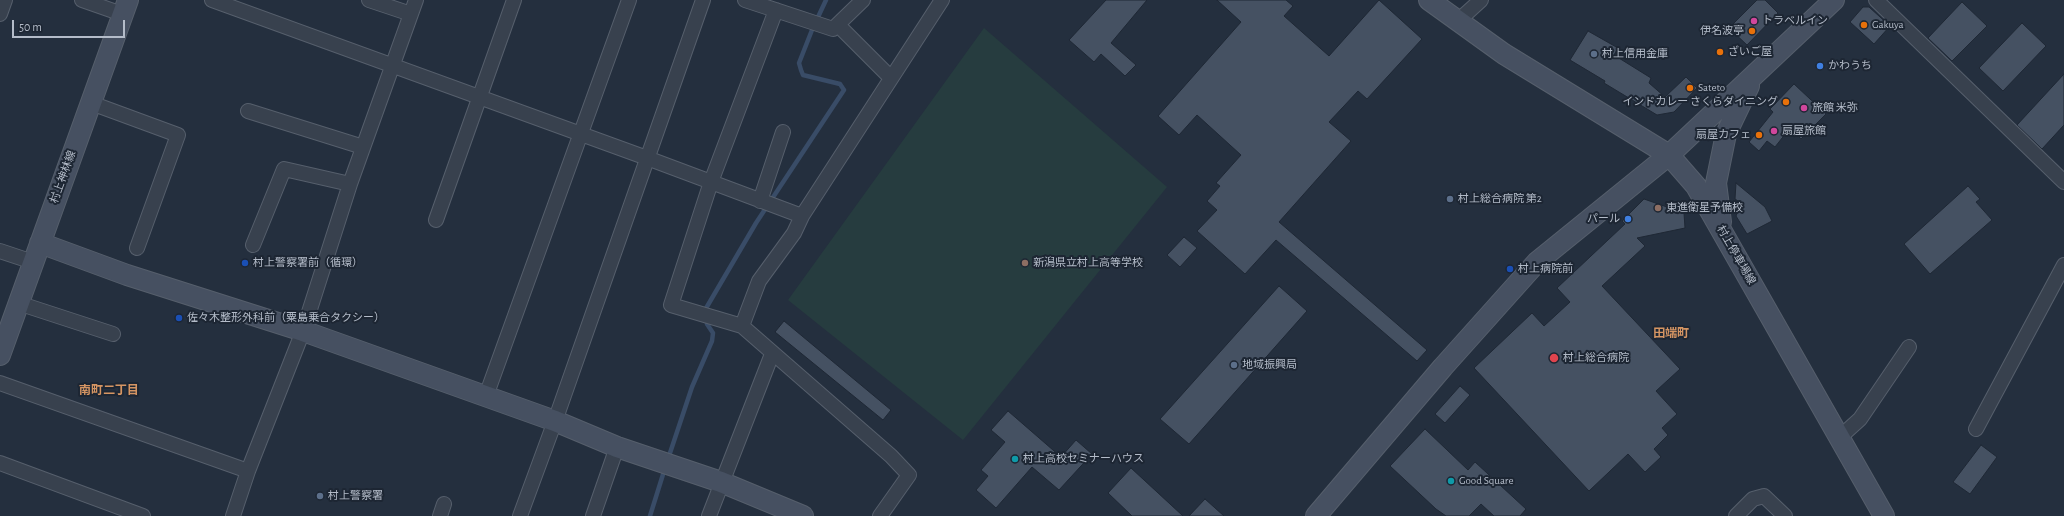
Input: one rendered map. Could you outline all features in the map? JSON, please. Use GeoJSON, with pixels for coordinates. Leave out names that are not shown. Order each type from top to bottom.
{"type":"FeatureCollection","features":[{"type":"Feature","properties":{"kind":"street"},"geometry":{"type":"LineString","coordinates":[[0,14],[5,0]]}},
{"type":"Feature","properties":{"kind":"street"},"geometry":{"type":"LineString","coordinates":[[82,0],[125,7]]}},
{"type":"Feature","properties":{"kind":"street"},"geometry":{"type":"LineString","coordinates":[[212,0],[802,216]]}},
{"type":"Feature","properties":{"kind":"street"},"geometry":{"type":"LineString","coordinates":[[369,0],[411,14]]}},
{"type":"Feature","properties":{"kind":"street"},"geometry":{"type":"LineString","coordinates":[[233,516],[248,471],[303,330],[350,184],[416,0]]}},
{"type":"Feature","properties":{"kind":"street"},"geometry":{"type":"LineString","coordinates":[[436,220],[514,0]]}},
{"type":"Feature","properties":{"kind":"street"},"geometry":{"type":"LineString","coordinates":[[486,396],[629,0]]}},
{"type":"Feature","properties":{"kind":"street"},"geometry":{"type":"LineString","coordinates":[[520,516],[555,422],[703,0]]}},
{"type":"Feature","properties":{"kind":"street"},"geometry":{"type":"LineString","coordinates":[[745,0],[760,2],[776,10],[833,29],[863,0]]}},
{"type":"Feature","properties":{"kind":"street"},"geometry":{"type":"LineString","coordinates":[[742,326],[759,281],[794,233],[802,216],[942,0]]}},
{"type":"Feature","properties":{"kind":"street","name":"村上停車場線"},"geometry":{"type":"LineString","coordinates":[[1429,0],[1504,54],[1669,155],[1696,186],[1884,516]]}},
{"type":"Feature","properties":{"kind":"street"},"geometry":{"type":"LineString","coordinates":[[1458,21],[1481,0]]}},
{"type":"Feature","properties":{"kind":"street"},"geometry":{"type":"LineString","coordinates":[[1316,516],[1443,367],[1537,262],[1669,155],[1834,0]]}},
{"type":"Feature","properties":{"kind":"street"},"geometry":{"type":"LineString","coordinates":[[1876,0],[2064,182]]}},
{"type":"Feature","properties":{"kind":"street","name":"村上神林線"},"geometry":{"type":"LineString","coordinates":[[0,355],[125,7]]}},
{"type":"Feature","properties":{"kind":"street"},"geometry":{"type":"LineString","coordinates":[[776,10],[711,182],[671,305],[742,326],[772,354],[890,456],[909,475],[880,516]]}},
{"type":"Feature","properties":{"kind":"street"},"geometry":{"type":"LineString","coordinates":[[838,25],[891,78]]}},
{"type":"Feature","properties":{"kind":"street"},"geometry":{"type":"LineString","coordinates":[[1724,234],[1716,182],[1726,134],[1754,75]]}},
{"type":"Feature","properties":{"kind":"street"},"geometry":{"type":"LineString","coordinates":[[91,102],[178,135],[137,248]]}},
{"type":"Feature","properties":{"kind":"street"},"geometry":{"type":"LineString","coordinates":[[248,111],[363,147]]}},
{"type":"Feature","properties":{"kind":"street"},"geometry":{"type":"LineString","coordinates":[[760,201],[783,132]]}},
{"type":"Feature","properties":{"kind":"street"},"geometry":{"type":"LineString","coordinates":[[253,245],[284,169],[350,184]]}},
{"type":"Feature","properties":{"kind":"street"},"geometry":{"type":"LineString","coordinates":[[40,243],[126,275],[303,330],[486,396],[617,447],[721,482],[803,516]]}},
{"type":"Feature","properties":{"kind":"street"},"geometry":{"type":"LineString","coordinates":[[0,250],[33,262]]}},
{"type":"Feature","properties":{"kind":"street"},"geometry":{"type":"LineString","coordinates":[[1976,429],[2064,265]]}},
{"type":"Feature","properties":{"kind":"street"},"geometry":{"type":"LineString","coordinates":[[18,303],[113,334]]}},
{"type":"Feature","properties":{"kind":"street"},"geometry":{"type":"LineString","coordinates":[[1840,438],[1860,419],[1909,347]]}},
{"type":"Feature","properties":{"kind":"street"},"geometry":{"type":"LineString","coordinates":[[709,516],[772,354]]}},
{"type":"Feature","properties":{"kind":"street"},"geometry":{"type":"LineString","coordinates":[[0,383],[248,471]]}},
{"type":"Feature","properties":{"kind":"street"},"geometry":{"type":"LineString","coordinates":[[593,516],[617,447]]}},
{"type":"Feature","properties":{"kind":"street"},"geometry":{"type":"LineString","coordinates":[[0,463],[143,516]]}},
{"type":"Feature","properties":{"kind":"street"},"geometry":{"type":"LineString","coordinates":[[1736,516],[1753,499],[1764,496],[1785,516]]}},
{"type":"Feature","properties":{"kind":"green space"},"geometry":{"type":"Polygon","coordinates":[[[984,28],[1167,187],[963,440],[788,300],[984,28]]]}},
{"type":"Feature","properties":{"kind":"building"},"geometry":{"type":"Polygon","coordinates":[[[1106,0],[1147,0],[1111,43],[1136,65],[1125,76],[1101,54],[1094,62],[1069,40],[1106,0]]]}},
{"type":"Feature","properties":{"kind":"building"},"geometry":{"type":"Polygon","coordinates":[[[1217,0],[1286,0],[1293,6],[1284,16],[1329,56],[1379,0],[1422,39],[1367,99],[1358,91],[1329,122],[1351,141],[1279,222],[1427,350],[1417,361],[1276,240],[1245,274],[1197,231],[1217,210],[1207,201],[1220,186],[1216,183],[1241,155],[1197,115],[1179,135],[1158,116],[1241,22],[1217,0]]]}},
{"type":"Feature","properties":{"kind":"building","name":"トラベルイン"},"geometry":{"type":"Polygon","coordinates":[[[1757,0],[1765,0],[1778,13],[1747,45],[1729,28],[1757,0]]]}},
{"type":"Feature","properties":{"kind":"building"},"geometry":{"type":"Polygon","coordinates":[[[1962,2],[1987,26],[1952,61],[1928,38],[1962,2]]]}},
{"type":"Feature","properties":{"kind":"building"},"geometry":{"type":"Polygon","coordinates":[[[1863,7],[1869,7],[1890,26],[1874,44],[1850,22],[1863,7]]]}},
{"type":"Feature","properties":{"kind":"building"},"geometry":{"type":"Polygon","coordinates":[[[2022,23],[2046,46],[2003,91],[1979,68],[2022,23]]]}},
{"type":"Feature","properties":{"kind":"building"},"geometry":{"type":"Polygon","coordinates":[[[1588,31],[1618,48],[1614,55],[1651,78],[1649,83],[1665,97],[1686,77],[1697,88],[1674,112],[1657,115],[1604,83],[1605,81],[1570,60],[1588,31]]]}},
{"type":"Feature","properties":{"kind":"building"},"geometry":{"type":"Polygon","coordinates":[[[2064,74],[2064,125],[2042,149],[2017,125],[2064,74]]]}},
{"type":"Feature","properties":{"kind":"building"},"geometry":{"type":"Polygon","coordinates":[[[1794,84],[1826,114],[1801,139],[1790,128],[1775,147],[1767,141],[1759,151],[1749,142],[1773,112],[1770,109],[1794,84]]]}},
{"type":"Feature","properties":{"kind":"building"},"geometry":{"type":"Polygon","coordinates":[[[1736,183],[1765,207],[1772,221],[1747,234],[1736,216],[1741,203],[1735,199],[1736,183]]]}},
{"type":"Feature","properties":{"kind":"building"},"geometry":{"type":"Polygon","coordinates":[[[1968,186],[1980,199],[1976,202],[1992,220],[1930,274],[1904,244],[1968,186]]]}},
{"type":"Feature","properties":{"kind":"building","name":"村上総合病院"},"geometry":{"type":"Polygon","coordinates":[[[1644,199],[1684,213],[1685,228],[1637,238],[1645,246],[1602,286],[1680,369],[1656,391],[1677,414],[1662,428],[1668,435],[1654,449],[1661,457],[1645,472],[1628,454],[1589,491],[1474,368],[1532,313],[1544,326],[1570,302],[1557,288],[1625,224],[1622,221],[1644,199]]]}},
{"type":"Feature","properties":{"kind":"building"},"geometry":{"type":"Polygon","coordinates":[[[1184,237],[1197,248],[1180,267],[1167,255],[1184,237]]]}},
{"type":"Feature","properties":{"kind":"building","name":"地域振興局"},"geometry":{"type":"Polygon","coordinates":[[[1279,286],[1307,311],[1189,444],[1160,419],[1279,286]]]}},
{"type":"Feature","properties":{"kind":"building"},"geometry":{"type":"Polygon","coordinates":[[[784,321],[891,410],[883,420],[775,332],[784,321]]]}},
{"type":"Feature","properties":{"kind":"building"},"geometry":{"type":"Polygon","coordinates":[[[1460,386],[1470,395],[1445,423],[1435,414],[1460,386]]]}},
{"type":"Feature","properties":{"kind":"building"},"geometry":{"type":"Polygon","coordinates":[[[1008,411],[1061,457],[1076,440],[1092,454],[1059,490],[1032,467],[996,508],[976,490],[988,476],[981,470],[1005,442],[991,430],[1008,411]]]}},
{"type":"Feature","properties":{"kind":"building","name":"Good Square"},"geometry":{"type":"Polygon","coordinates":[[[1425,429],[1468,470],[1475,462],[1526,509],[1520,516],[1494,516],[1481,504],[1469,516],[1446,516],[1436,509],[1390,466],[1425,429]]]}},
{"type":"Feature","properties":{"kind":"building"},"geometry":{"type":"Polygon","coordinates":[[[1981,445],[1997,457],[1970,494],[1953,482],[1981,445]]]}},
{"type":"Feature","properties":{"kind":"building"},"geometry":{"type":"Polygon","coordinates":[[[1131,468],[1183,516],[1132,516],[1108,493],[1131,468]]]}},
{"type":"Feature","properties":{"kind":"building"},"geometry":{"type":"Polygon","coordinates":[[[1205,499],[1224,516],[1189,516],[1205,499]]]}},
{"type":"Feature","properties":{"kind":"waterway"},"geometry":{"type":"LineString","coordinates":[[668,459],[692,387],[712,341],[713,333],[707,324],[705,310],[756,223],[844,90],[840,84],[803,75],[799,63],[826,0]]}},
{"type":"Feature","properties":{"kind":"waterway"},"geometry":{"type":"LineString","coordinates":[[650,516],[665,468]]}},
{"type":"Feature","properties":{"kind":"place","name":"トラベルイン"},"geometry":{"type":"Point","coordinates":[1754,21]}},
{"type":"Feature","properties":{"kind":"place","name":"Gakuya"},"geometry":{"type":"Point","coordinates":[1864,25]}},
{"type":"Feature","properties":{"kind":"place","name":"伊名波亭"},"geometry":{"type":"Point","coordinates":[1752,31]}},
{"type":"Feature","properties":{"kind":"place","name":"ざいご屋"},"geometry":{"type":"Point","coordinates":[1720,52]}},
{"type":"Feature","properties":{"kind":"place","name":"村上信用金庫"},"geometry":{"type":"Point","coordinates":[1594,54]}},
{"type":"Feature","properties":{"kind":"place","name":"かわうち"},"geometry":{"type":"Point","coordinates":[1820,66]}},
{"type":"Feature","properties":{"kind":"place","name":"Sateto"},"geometry":{"type":"Point","coordinates":[1690,88]}},
{"type":"Feature","properties":{"kind":"place","name":"インドカレー さくらダイニング"},"geometry":{"type":"Point","coordinates":[1786,102]}},
{"type":"Feature","properties":{"kind":"place","name":"旅館 米弥"},"geometry":{"type":"Point","coordinates":[1804,108]}},
{"type":"Feature","properties":{"kind":"place","name":"扇屋旅館"},"geometry":{"type":"Point","coordinates":[1774,131]}},
{"type":"Feature","properties":{"kind":"place","name":"扇屋カフェ"},"geometry":{"type":"Point","coordinates":[1759,135]}},
{"type":"Feature","properties":{"kind":"place","name":"村上総合病院 第2"},"geometry":{"type":"Point","coordinates":[1450,199]}},
{"type":"Feature","properties":{"kind":"place","name":"東進衛星予備校"},"geometry":{"type":"Point","coordinates":[1658,208]}},
{"type":"Feature","properties":{"kind":"place","name":"パール"},"geometry":{"type":"Point","coordinates":[1628,219]}},
{"type":"Feature","properties":{"kind":"place","name":"村上警察署前（循環）"},"geometry":{"type":"Point","coordinates":[245,263]}},
{"type":"Feature","properties":{"kind":"place","name":"新潟県立村上高等学校"},"geometry":{"type":"Point","coordinates":[1025,263]}},
{"type":"Feature","properties":{"kind":"place","name":"村上病院前"},"geometry":{"type":"Point","coordinates":[1510,269]}},
{"type":"Feature","properties":{"kind":"place","name":"佐々木整形外科前（粟島乗合タクシー）"},"geometry":{"type":"Point","coordinates":[179,318]}},
{"type":"Feature","properties":{"kind":"place","name":"村上総合病院"},"geometry":{"type":"Point","coordinates":[1554,358]}},
{"type":"Feature","properties":{"kind":"place","name":"地域振興局"},"geometry":{"type":"Point","coordinates":[1234,365]}},
{"type":"Feature","properties":{"kind":"place","name":"村上高校セミナーハウス"},"geometry":{"type":"Point","coordinates":[1015,459]}},
{"type":"Feature","properties":{"kind":"place","name":"Good Square"},"geometry":{"type":"Point","coordinates":[1451,481]}},
{"type":"Feature","properties":{"kind":"place","name":"村上警察署"},"geometry":{"type":"Point","coordinates":[320,496]}},
{"type":"Feature","properties":{"kind":"district","name":"田端町"},"geometry":{"type":"Point","coordinates":[1671,333]}},
{"type":"Feature","properties":{"kind":"district","name":"南町二丁目"},"geometry":{"type":"Point","coordinates":[109,390]}}]}
